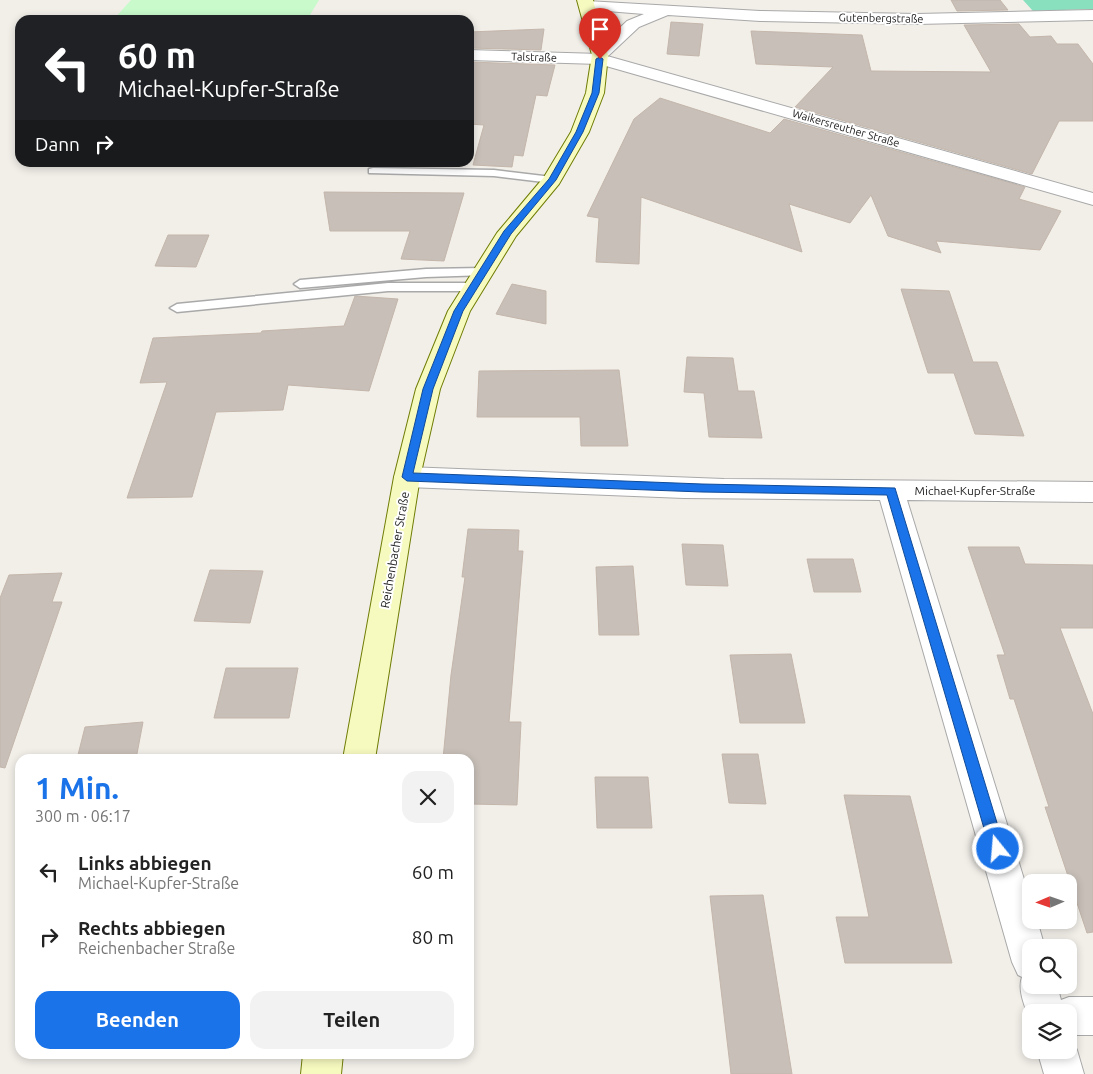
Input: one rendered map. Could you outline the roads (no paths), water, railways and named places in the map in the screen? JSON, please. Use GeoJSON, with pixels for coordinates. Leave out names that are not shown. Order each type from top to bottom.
{"type":"FeatureCollection","features":[{"type":"Feature","properties":{"kind":"main road"},"geometry":{"type":"LineString","coordinates":[[586,3],[600,57]]}},
{"type":"Feature","properties":{"kind":"main road","name":"Reichenbacher Straße"},"geometry":{"type":"LineString","coordinates":[[360,754],[407,477],[428,389],[459,311],[507,233],[552,180],[580,132],[595,93],[600,57]]}},
{"type":"Feature","properties":{"kind":"main road"},"geometry":{"type":"LineString","coordinates":[[321,1074],[322,1059]]}},
{"type":"Feature","properties":{"kind":"street","name":"Gutenbergstraße"},"geometry":{"type":"LineString","coordinates":[[586,3],[760,16],[917,19],[1093,15]]}},
{"type":"Feature","properties":{"kind":"street","name":"Gutenbergstraße"},"geometry":{"type":"LineString","coordinates":[[600,57],[633,24],[669,10]]}},
{"type":"Feature","properties":{"kind":"street","name":"Talstraße"},"geometry":{"type":"LineString","coordinates":[[474,55],[600,57]]}},
{"type":"Feature","properties":{"kind":"street","name":"Waikersreuther Straße"},"geometry":{"type":"LineString","coordinates":[[600,57],[1093,199]]}},
{"type":"Feature","properties":{"kind":"street"},"geometry":{"type":"LineString","coordinates":[[1052,187],[1093,186]]}},
{"type":"Feature","properties":{"kind":"street","name":"Michael-Kupfer-Straße"},"geometry":{"type":"LineString","coordinates":[[407,477],[693,488],[891,491],[954,489],[1093,492]]}},
{"type":"Feature","properties":{"kind":"street"},"geometry":{"type":"LineString","coordinates":[[891,491],[1024,939]]}},
{"type":"Feature","properties":{"kind":"street"},"geometry":{"type":"LineString","coordinates":[[1077,1016],[1093,1016]]}},
{"type":"Feature","properties":{"kind":"street"},"geometry":{"type":"LineString","coordinates":[[1060,1059],[1064,1074]]}},
{"type":"Feature","properties":{"kind":"lane"},"geometry":{"type":"LineString","coordinates":[[374,170],[494,173],[552,180]]}},
{"type":"Feature","properties":{"kind":"lane"},"geometry":{"type":"LineString","coordinates":[[300,284],[426,273],[479,280]]}},
{"type":"Feature","properties":{"kind":"lane"},"geometry":{"type":"LineString","coordinates":[[177,308],[479,280]]}}]}
